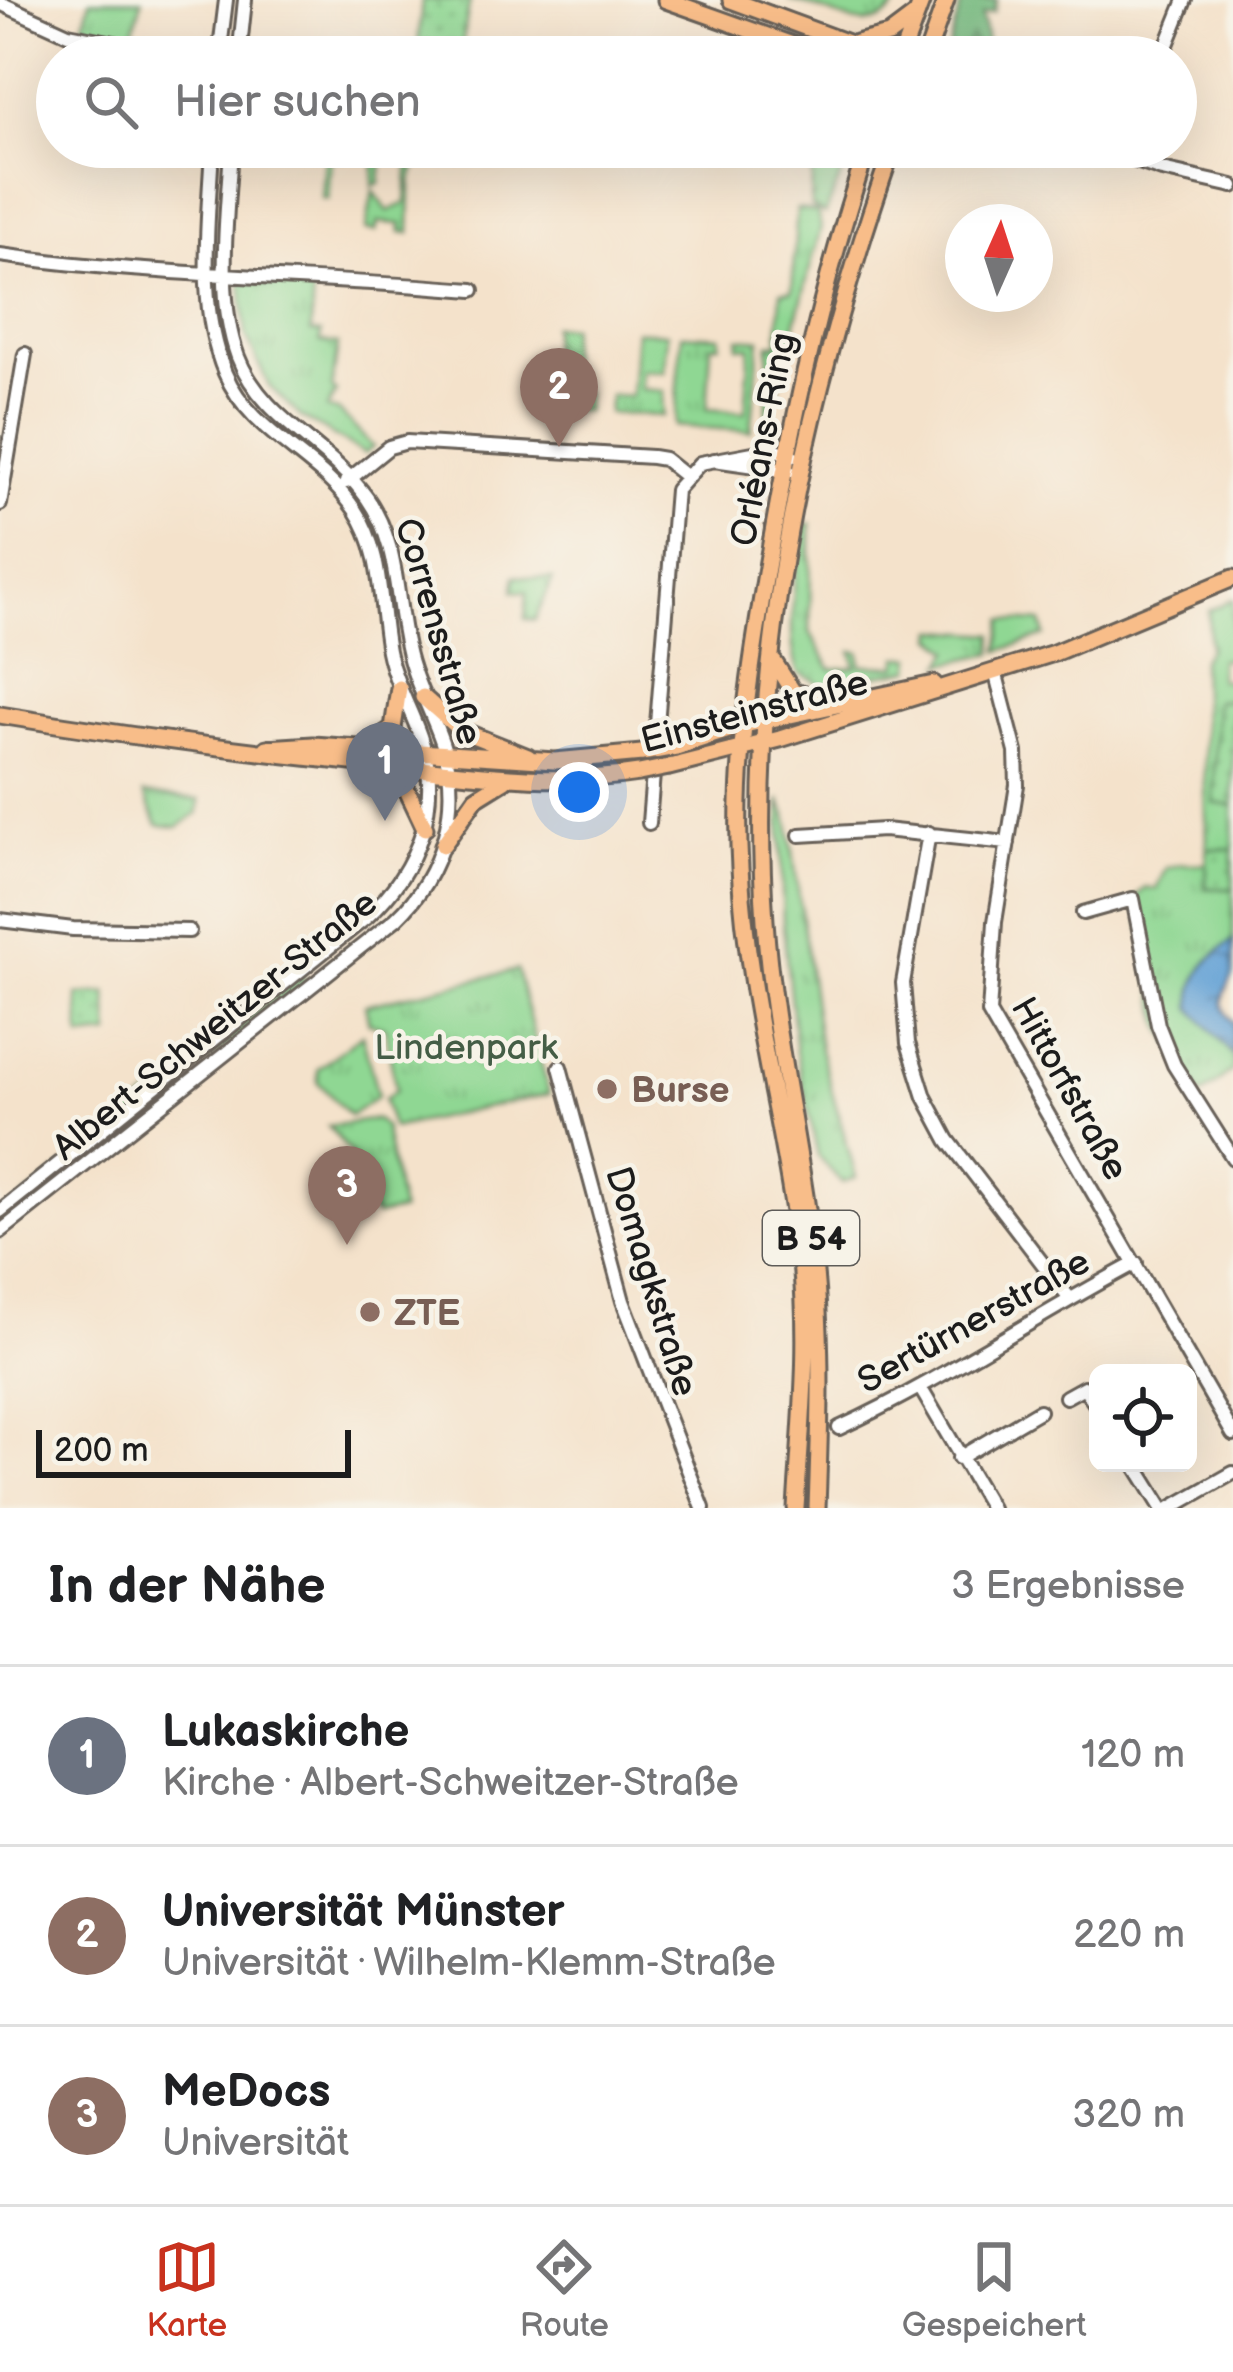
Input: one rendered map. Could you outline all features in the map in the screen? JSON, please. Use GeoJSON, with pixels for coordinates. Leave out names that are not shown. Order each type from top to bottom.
{"type":"FeatureCollection","features":[{"type":"Feature","properties":{"kind":"main road"},"geometry":{"type":"LineString","coordinates":[[666,0],[767,36]]}},
{"type":"Feature","properties":{"kind":"main road"},"geometry":{"type":"LineString","coordinates":[[730,0],[828,36]]}},
{"type":"Feature","properties":{"kind":"main road"},"geometry":{"type":"LineString","coordinates":[[933,36],[946,0]]}},
{"type":"Feature","properties":{"kind":"main road"},"geometry":{"type":"LineString","coordinates":[[885,36],[920,7]]}},
{"type":"Feature","properties":{"kind":"main road"},"geometry":{"type":"LineString","coordinates":[[909,36],[920,7]]}},
{"type":"Feature","properties":{"kind":"main road","name":"Orléans-Ring"},"geometry":{"type":"LineString","coordinates":[[742,749],[784,473],[781,450],[862,168]]}},
{"type":"Feature","properties":{"kind":"main road","name":"Orléans-Ring"},"geometry":{"type":"LineString","coordinates":[[766,743],[801,465],[833,332],[888,168]]}},
{"type":"Feature","properties":{"kind":"main road","name":"Einsteinstraße"},"geometry":{"type":"LineString","coordinates":[[259,750],[510,778],[639,773],[766,743],[995,671],[1134,624],[1233,578]]}},
{"type":"Feature","properties":{"kind":"main road"},"geometry":{"type":"LineString","coordinates":[[773,659],[785,686],[798,695],[848,701]]}},
{"type":"Feature","properties":{"kind":"main road","name":"Einsteinstraße"},"geometry":{"type":"LineString","coordinates":[[259,750],[286,745],[358,747],[536,761],[642,753],[848,701],[949,684]]}},
{"type":"Feature","properties":{"kind":"main road"},"geometry":{"type":"LineString","coordinates":[[358,747],[390,733],[398,717],[399,688]]}},
{"type":"Feature","properties":{"kind":"main road"},"geometry":{"type":"LineString","coordinates":[[423,697],[460,730],[536,761]]}},
{"type":"Feature","properties":{"kind":"main road"},"geometry":{"type":"LineString","coordinates":[[0,715],[199,747],[259,750]]}},
{"type":"Feature","properties":{"kind":"main road","name":"B 54"},"geometry":{"type":"LineString","coordinates":[[766,743],[766,941],[820,1332],[817,1508]]}},
{"type":"Feature","properties":{"kind":"main road","name":"B 54"},"geometry":{"type":"LineString","coordinates":[[742,749],[739,837],[746,937],[803,1291],[806,1365],[796,1508]]}},
{"type":"Feature","properties":{"kind":"main road"},"geometry":{"type":"LineString","coordinates":[[366,764],[407,790],[425,828]]}},
{"type":"Feature","properties":{"kind":"main road"},"geometry":{"type":"LineString","coordinates":[[442,845],[476,798],[510,778]]}},
{"type":"Feature","properties":{"kind":"street"},"geometry":{"type":"LineString","coordinates":[[222,36],[226,0]]}},
{"type":"Feature","properties":{"kind":"street"},"geometry":{"type":"LineString","coordinates":[[241,36],[245,0]]}},
{"type":"Feature","properties":{"kind":"street"},"geometry":{"type":"LineString","coordinates":[[1170,36],[1185,0]]}},
{"type":"Feature","properties":{"kind":"street"},"geometry":{"type":"LineString","coordinates":[[0,3],[78,36]]}},
{"type":"Feature","properties":{"kind":"street","name":"Corrensstraße"},"geometry":{"type":"LineString","coordinates":[[211,168],[208,274],[214,340],[235,392],[258,422],[338,489],[362,521],[375,554],[387,646],[424,751]]}},
{"type":"Feature","properties":{"kind":"street","name":"Corrensstraße"},"geometry":{"type":"LineString","coordinates":[[231,168],[231,333],[247,376],[267,404],[351,478],[388,542],[405,641],[449,773]]}},
{"type":"Feature","properties":{"kind":"street"},"geometry":{"type":"LineString","coordinates":[[1176,168],[1233,186]]}},
{"type":"Feature","properties":{"kind":"street"},"geometry":{"type":"LineString","coordinates":[[0,255],[149,273],[473,290]]}},
{"type":"Feature","properties":{"kind":"street"},"geometry":{"type":"LineString","coordinates":[[0,504],[25,354]]}},
{"type":"Feature","properties":{"kind":"street"},"geometry":{"type":"LineString","coordinates":[[338,489],[389,447],[406,442],[664,458],[684,476]]}},
{"type":"Feature","properties":{"kind":"street"},"geometry":{"type":"LineString","coordinates":[[649,823],[673,502],[684,476],[714,460],[781,450],[801,465],[784,473],[714,460]]}},
{"type":"Feature","properties":{"kind":"street","name":"Hittorfstraße"},"geometry":{"type":"LineString","coordinates":[[995,671],[1016,752],[986,994],[989,1013],[1233,1434]]}},
{"type":"Feature","properties":{"kind":"street","name":"Albert-Schweitzer-Straße"},"geometry":{"type":"LineString","coordinates":[[0,1211],[332,945],[394,889],[425,828],[428,770],[424,751]]}},
{"type":"Feature","properties":{"kind":"street","name":"Albert-Schweitzer-Straße"},"geometry":{"type":"LineString","coordinates":[[0,1232],[346,961],[413,902],[442,845],[449,773]]}},
{"type":"Feature","properties":{"kind":"street"},"geometry":{"type":"LineString","coordinates":[[800,835],[852,830],[1008,843]]}},
{"type":"Feature","properties":{"kind":"street"},"geometry":{"type":"LineString","coordinates":[[929,833],[903,983],[908,1043],[925,1096],[948,1141],[1069,1298]]}},
{"type":"Feature","properties":{"kind":"street"},"geometry":{"type":"LineString","coordinates":[[1083,913],[1133,898],[1157,1024],[1174,1065],[1233,1158]]}},
{"type":"Feature","properties":{"kind":"street"},"geometry":{"type":"LineString","coordinates":[[0,920],[73,929],[189,931]]}},
{"type":"Feature","properties":{"kind":"street"},"geometry":{"type":"LineString","coordinates":[[332,945],[346,961]]}},
{"type":"Feature","properties":{"kind":"street","name":"Domagkstraße"},"geometry":{"type":"LineString","coordinates":[[560,1067],[623,1301],[703,1508]]}},
{"type":"Feature","properties":{"kind":"street","name":"Sertürnerstraße"},"geometry":{"type":"LineString","coordinates":[[839,1428],[921,1389],[1069,1298],[1136,1263]]}},
{"type":"Feature","properties":{"kind":"street"},"geometry":{"type":"LineString","coordinates":[[1066,1397],[1084,1387],[1089,1394]]}},
{"type":"Feature","properties":{"kind":"street"},"geometry":{"type":"LineString","coordinates":[[921,1389],[991,1508]]}},
{"type":"Feature","properties":{"kind":"street"},"geometry":{"type":"LineString","coordinates":[[959,1458],[1039,1411]]}},
{"type":"Feature","properties":{"kind":"street"},"geometry":{"type":"LineString","coordinates":[[1140,1472],[1166,1508],[1233,1473]]}},
{"type":"Feature","properties":{"kind":"green space"},"geometry":{"type":"Polygon","coordinates":[[[90,0],[142,0],[132,36],[83,26],[90,0]]]}},
{"type":"Feature","properties":{"kind":"green space"},"geometry":{"type":"Polygon","coordinates":[[[422,0],[470,0],[464,36],[419,36],[422,0]]]}},
{"type":"Feature","properties":{"kind":"green space"},"geometry":{"type":"Polygon","coordinates":[[[788,0],[900,0],[890,14],[865,23],[788,0]]]}},
{"type":"Feature","properties":{"kind":"green space"},"geometry":{"type":"Polygon","coordinates":[[[962,0],[997,0],[994,12],[982,15],[986,36],[952,36],[962,0]]]}},
{"type":"Feature","properties":{"kind":"green space"},"geometry":{"type":"Polygon","coordinates":[[[324,168],[330,168],[328,199],[322,198],[324,168]]]}},
{"type":"Feature","properties":{"kind":"green space"},"geometry":{"type":"Polygon","coordinates":[[[374,168],[381,168],[380,183],[373,185],[374,168]]]}},
{"type":"Feature","properties":{"kind":"green space"},"geometry":{"type":"Polygon","coordinates":[[[408,168],[416,168],[410,233],[401,232],[400,224],[378,222],[376,231],[366,230],[373,190],[388,211],[406,203],[408,168]]]}},
{"type":"Feature","properties":{"kind":"green space"},"geometry":{"type":"Polygon","coordinates":[[[812,168],[844,168],[825,214],[811,206],[812,168]]]}},
{"type":"Feature","properties":{"kind":"green space"},"geometry":{"type":"Polygon","coordinates":[[[797,209],[817,212],[821,227],[766,435],[769,344],[778,344],[781,292],[792,291],[797,209]]]}},
{"type":"Feature","properties":{"kind":"green space"},"geometry":{"type":"Polygon","coordinates":[[[241,281],[313,285],[311,332],[321,333],[320,342],[338,344],[332,388],[336,392],[327,408],[340,412],[373,447],[365,454],[301,417],[269,386],[246,336],[241,281]]]}},
{"type":"Feature","properties":{"kind":"green space"},"geometry":{"type":"Polygon","coordinates":[[[552,326],[570,327],[565,391],[586,393],[585,411],[547,408],[552,326]]]}},
{"type":"Feature","properties":{"kind":"green space"},"geometry":{"type":"Polygon","coordinates":[[[636,331],[667,333],[665,372],[642,370],[641,389],[664,391],[663,416],[608,413],[610,395],[631,396],[636,331]]]}},
{"type":"Feature","properties":{"kind":"green space"},"geometry":{"type":"Polygon","coordinates":[[[682,334],[720,336],[720,344],[711,345],[707,409],[745,412],[750,347],[738,346],[739,338],[760,339],[751,431],[675,426],[682,334]]]}},
{"type":"Feature","properties":{"kind":"green space"},"geometry":{"type":"Polygon","coordinates":[[[803,524],[811,524],[810,632],[831,669],[856,667],[852,651],[860,652],[861,665],[897,666],[899,657],[913,657],[912,669],[823,685],[799,673],[792,621],[803,524]]]}},
{"type":"Feature","properties":{"kind":"green space"},"geometry":{"type":"Polygon","coordinates":[[[515,576],[553,579],[535,620],[525,619],[527,592],[514,591],[515,576]]]}},
{"type":"Feature","properties":{"kind":"green space"},"geometry":{"type":"Polygon","coordinates":[[[1233,599],[1233,659],[1219,659],[1219,680],[1233,680],[1233,700],[1217,701],[1215,803],[1233,806],[1233,849],[1207,849],[1201,660],[1209,648],[1209,611],[1233,599]]]}},
{"type":"Feature","properties":{"kind":"green space"},"geometry":{"type":"Polygon","coordinates":[[[1004,620],[1041,622],[1045,636],[999,651],[1004,620]]]}},
{"type":"Feature","properties":{"kind":"green space"},"geometry":{"type":"Polygon","coordinates":[[[936,630],[994,634],[993,653],[943,664],[951,650],[935,637],[936,630]]]}},
{"type":"Feature","properties":{"kind":"green space"},"geometry":{"type":"Polygon","coordinates":[[[1233,700],[1233,806],[1214,803],[1216,701],[1233,700]]]}},
{"type":"Feature","properties":{"kind":"green space"},"geometry":{"type":"Polygon","coordinates":[[[144,794],[200,800],[198,813],[178,827],[158,825],[144,794]]]}},
{"type":"Feature","properties":{"kind":"green space"},"geometry":{"type":"Polygon","coordinates":[[[780,799],[789,823],[820,1049],[856,1177],[842,1183],[818,1156],[796,1052],[783,926],[780,799]]]}},
{"type":"Feature","properties":{"kind":"green space"},"geometry":{"type":"Polygon","coordinates":[[[1207,849],[1233,849],[1233,889],[1206,888],[1207,849]]]}},
{"type":"Feature","properties":{"kind":"green space"},"geometry":{"type":"Polygon","coordinates":[[[1207,864],[1207,888],[1233,889],[1233,940],[1202,969],[1192,1007],[1233,1056],[1233,1070],[1201,1096],[1161,1025],[1136,897],[1145,888],[1156,889],[1166,868],[1207,864]]]}},
{"type":"Feature","properties":{"kind":"green space","name":"Lindenpark"},"geometry":{"type":"Polygon","coordinates":[[[517,970],[549,1094],[392,1128],[384,1099],[396,1090],[385,1028],[369,1023],[365,1005],[517,970]]]}},
{"type":"Feature","properties":{"kind":"green space"},"geometry":{"type":"Polygon","coordinates":[[[301,975],[307,982],[0,1228],[24,1198],[301,975]]]}},
{"type":"Feature","properties":{"kind":"green space"},"geometry":{"type":"Polygon","coordinates":[[[107,993],[110,1035],[81,1038],[78,995],[107,993]]]}},
{"type":"Feature","properties":{"kind":"green space"},"geometry":{"type":"Polygon","coordinates":[[[362,1034],[378,1096],[350,1116],[318,1082],[318,1069],[362,1034]]]}},
{"type":"Feature","properties":{"kind":"green space"},"geometry":{"type":"Polygon","coordinates":[[[376,1119],[384,1126],[401,1211],[376,1216],[335,1169],[352,1155],[328,1126],[376,1119]]]}},
{"type":"Feature","properties":{"kind":"water"},"geometry":{"type":"Polygon","coordinates":[[[1233,940],[1233,974],[1223,1002],[1233,1022],[1233,1056],[1192,1008],[1203,969],[1233,940]]]}},
{"type":"Feature","properties":{"kind":"place","name":"Universität Münster"},"geometry":{"type":"Point","coordinates":[559,447]}},
{"type":"Feature","properties":{"kind":"place","name":"Lukaskirche"},"geometry":{"type":"Point","coordinates":[385,821]}},
{"type":"Feature","properties":{"kind":"place","name":"Burse"},"geometry":{"type":"Point","coordinates":[607,1089]}},
{"type":"Feature","properties":{"kind":"place","name":"MeDocs"},"geometry":{"type":"Point","coordinates":[347,1245]}},
{"type":"Feature","properties":{"kind":"place","name":"ZTE"},"geometry":{"type":"Point","coordinates":[370,1312]}}]}
